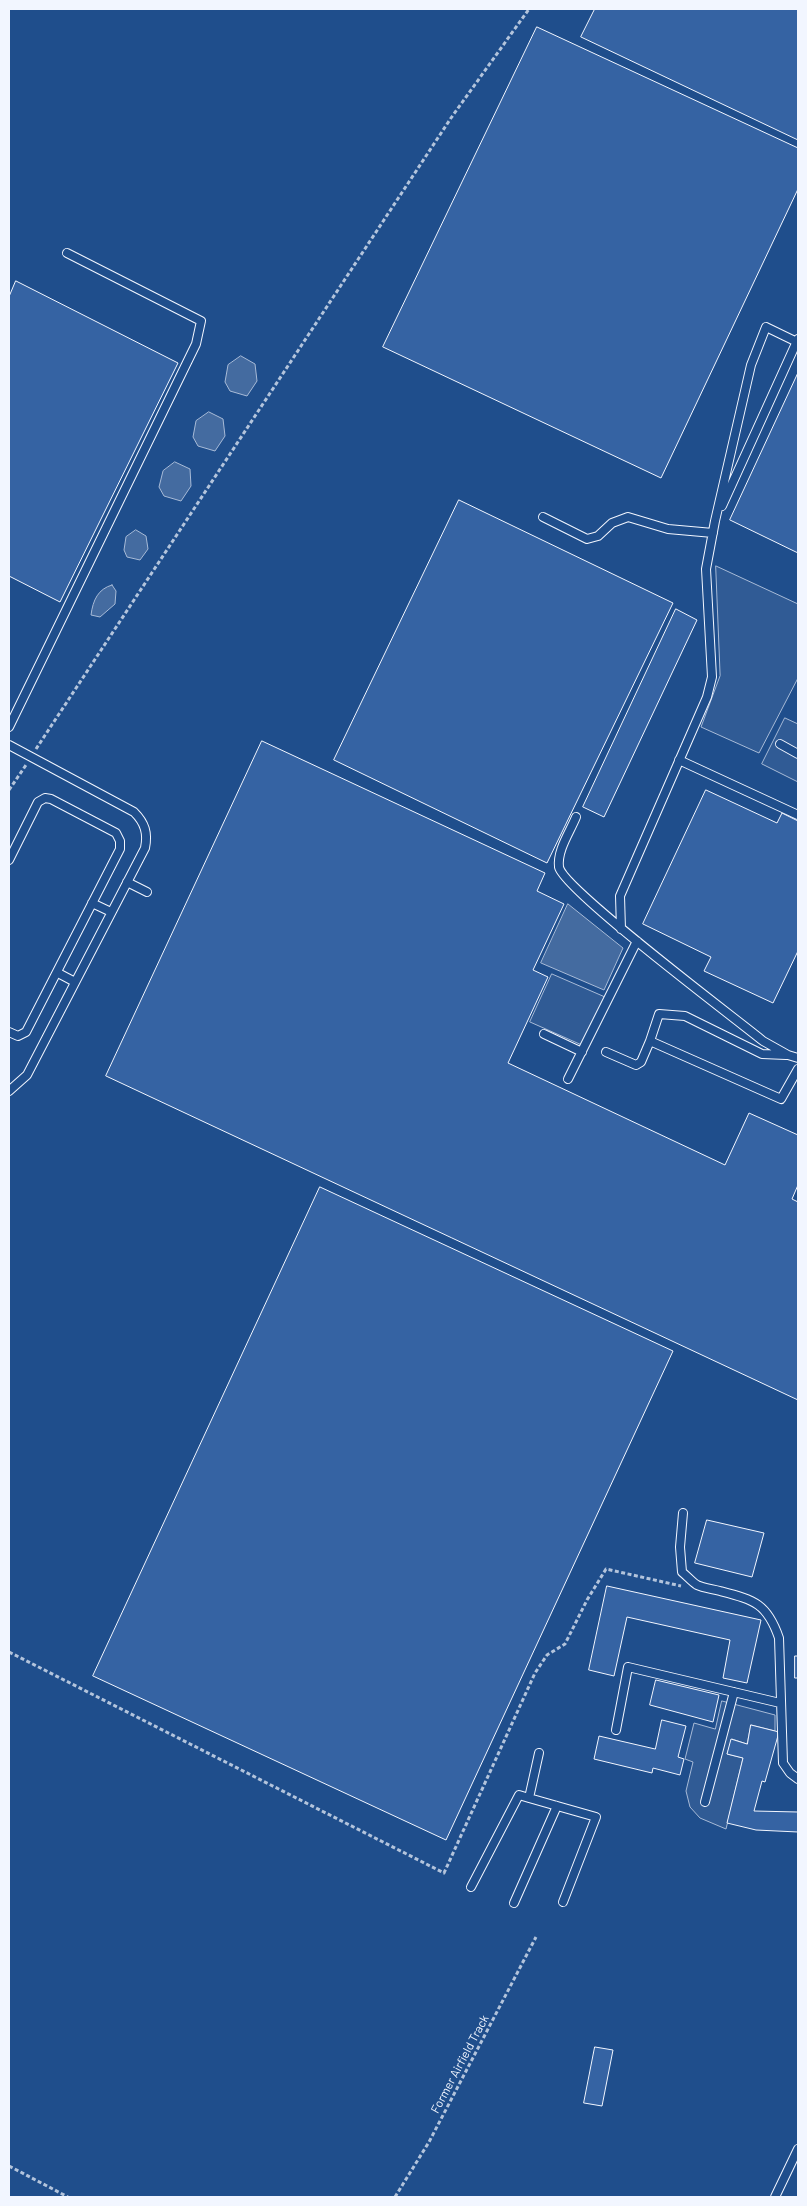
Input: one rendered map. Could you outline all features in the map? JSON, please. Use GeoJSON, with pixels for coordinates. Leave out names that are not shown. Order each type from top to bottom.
{"type":"FeatureCollection","features":[{"type":"Feature","properties":{"kind":"lane"},"geometry":{"type":"LineString","coordinates":[[9,727],[196,344],[201,321],[67,253]]}},
{"type":"Feature","properties":{"kind":"lane"},"geometry":{"type":"LineString","coordinates":[[621,929],[620,896],[706,697],[712,677],[706,570],[715,521],[750,365],[766,327],[797,340],[715,521]]}},
{"type":"Feature","properties":{"kind":"lane"},"geometry":{"type":"LineString","coordinates":[[543,517],[587,539],[598,536],[612,522],[628,517],[668,529],[713,533]]}},
{"type":"Feature","properties":{"kind":"lane"},"geometry":{"type":"LineString","coordinates":[[780,744],[798,754]]}},
{"type":"Feature","properties":{"kind":"lane"},"geometry":{"type":"LineString","coordinates":[[9,745],[134,812],[140,818],[145,828],[146,842],[28,1075],[9,1091]]}},
{"type":"Feature","properties":{"kind":"lane"},"geometry":{"type":"LineString","coordinates":[[679,760],[798,815]]}},
{"type":"Feature","properties":{"kind":"lane"},"geometry":{"type":"LineString","coordinates":[[9,860],[38,802],[45,798],[51,799],[113,831],[119,837],[120,849],[58,973],[26,1032],[18,1036],[9,1032]]}},
{"type":"Feature","properties":{"kind":"lane"},"geometry":{"type":"LineString","coordinates":[[576,817],[560,854],[559,868],[569,882],[621,929],[763,1041],[788,1055],[798,1058]]}},
{"type":"Feature","properties":{"kind":"lane"},"geometry":{"type":"LineString","coordinates":[[127,882],[147,892]]}},
{"type":"Feature","properties":{"kind":"lane"},"geometry":{"type":"LineString","coordinates":[[92,904],[111,912]]}},
{"type":"Feature","properties":{"kind":"lane"},"geometry":{"type":"LineString","coordinates":[[568,1080],[637,941]]}},
{"type":"Feature","properties":{"kind":"lane"},"geometry":{"type":"LineString","coordinates":[[58,973],[76,982]]}},
{"type":"Feature","properties":{"kind":"lane"},"geometry":{"type":"LineString","coordinates":[[606,1052],[636,1065],[641,1062],[659,1014],[685,1016],[762,1054],[788,1055]]}},
{"type":"Feature","properties":{"kind":"lane"},"geometry":{"type":"LineString","coordinates":[[544,1034],[582,1052]]}},
{"type":"Feature","properties":{"kind":"lane"},"geometry":{"type":"LineString","coordinates":[[650,1041],[781,1099],[798,1069]]}},
{"type":"Feature","properties":{"kind":"lane"},"geometry":{"type":"LineString","coordinates":[[683,1513],[680,1547],[682,1572],[697,1585],[740,1596],[754,1602],[765,1610],[773,1620],[779,1638],[783,1763],[798,1780]]}},
{"type":"Feature","properties":{"kind":"lane"},"geometry":{"type":"LineString","coordinates":[[616,1730],[628,1667],[780,1703]]}},
{"type":"Feature","properties":{"kind":"lane"},"geometry":{"type":"LineString","coordinates":[[705,1802],[734,1692]]}},
{"type":"Feature","properties":{"kind":"lane"},"geometry":{"type":"LineString","coordinates":[[529,1798],[538,1753]]}},
{"type":"Feature","properties":{"kind":"lane"},"geometry":{"type":"LineString","coordinates":[[471,1887],[519,1795],[596,1817],[563,1902]]}},
{"type":"Feature","properties":{"kind":"lane"},"geometry":{"type":"LineString","coordinates":[[514,1903],[557,1806]]}},
{"type":"Feature","properties":{"kind":"lane"},"geometry":{"type":"LineString","coordinates":[[774,2197],[798,2149]]}},
{"type":"Feature","properties":{"kind":"path"},"geometry":{"type":"LineString","coordinates":[[9,790],[446,126],[529,9]]}},
{"type":"Feature","properties":{"kind":"path"},"geometry":{"type":"LineString","coordinates":[[9,1652],[444,1873],[535,1673],[547,1655],[565,1644],[587,1600],[606,1569],[689,1588]]}},
{"type":"Feature","properties":{"kind":"path","name":"Former Airfield Track"},"geometry":{"type":"LineString","coordinates":[[395,2197],[429,2142],[536,1937]]}},
{"type":"Feature","properties":{"kind":"path"},"geometry":{"type":"LineString","coordinates":[[9,2166],[68,2197]]}},
{"type":"Feature","properties":{"kind":"shaded area"},"geometry":{"type":"Polygon","coordinates":[[[241,356],[255,364],[257,381],[247,396],[230,391],[225,382],[228,365],[241,356]]]}},
{"type":"Feature","properties":{"kind":"shaded area"},"geometry":{"type":"Polygon","coordinates":[[[209,412],[223,419],[225,436],[215,451],[198,446],[193,437],[196,421],[209,412]]]}},
{"type":"Feature","properties":{"kind":"shaded area"},"geometry":{"type":"Polygon","coordinates":[[[175,462],[190,469],[191,486],[181,501],[164,496],[159,487],[163,471],[175,462]]]}},
{"type":"Feature","properties":{"kind":"shaded area"},"geometry":{"type":"Polygon","coordinates":[[[136,530],[146,536],[148,549],[140,560],[127,557],[124,550],[126,537],[136,530]]]}},
{"type":"Feature","properties":{"kind":"shaded area"},"geometry":{"type":"Polygon","coordinates":[[[716,566],[798,604],[798,678],[759,753],[701,727],[720,676],[716,566]]]}},
{"type":"Feature","properties":{"kind":"shaded area"},"geometry":{"type":"Polygon","coordinates":[[[112,585],[116,591],[115,604],[100,617],[91,615],[97,596],[103,589],[112,585]]]}},
{"type":"Feature","properties":{"kind":"shaded area"},"geometry":{"type":"Polygon","coordinates":[[[785,718],[798,724],[798,782],[762,764],[785,718]]]}},
{"type":"Feature","properties":{"kind":"shaded area"},"geometry":{"type":"Polygon","coordinates":[[[568,904],[623,948],[604,990],[541,963],[568,904]]]}},
{"type":"Feature","properties":{"kind":"shaded area"},"geometry":{"type":"Polygon","coordinates":[[[552,974],[605,997],[584,1046],[530,1022],[552,974]]]}},
{"type":"Feature","properties":{"kind":"shaded area"},"geometry":{"type":"Polygon","coordinates":[[[722,1701],[775,1715],[775,1731],[751,1725],[747,1744],[732,1739],[727,1754],[743,1758],[726,1829],[700,1818],[690,1807],[686,1791],[693,1762],[685,1759],[694,1723],[715,1729],[722,1701]]]}},
{"type":"Feature","properties":{"kind":"building"},"geometry":{"type":"Polygon","coordinates":[[[595,9],[798,9],[798,140],[581,37],[595,9]]]}},
{"type":"Feature","properties":{"kind":"building"},"geometry":{"type":"Polygon","coordinates":[[[537,27],[798,148],[798,189],[661,478],[383,347],[537,27]]]}},
{"type":"Feature","properties":{"kind":"building"},"geometry":{"type":"Polygon","coordinates":[[[16,281],[178,363],[60,602],[9,576],[9,297],[16,281]]]}},
{"type":"Feature","properties":{"kind":"building"},"geometry":{"type":"Polygon","coordinates":[[[798,373],[798,553],[730,520],[798,373]]]}},
{"type":"Feature","properties":{"kind":"building"},"geometry":{"type":"Polygon","coordinates":[[[459,500],[673,603],[547,863],[334,760],[459,500]]]}},
{"type":"Feature","properties":{"kind":"building"},"geometry":{"type":"Polygon","coordinates":[[[676,609],[697,620],[604,817],[583,807],[676,609]]]}},
{"type":"Feature","properties":{"kind":"building"},"geometry":{"type":"Polygon","coordinates":[[[262,741],[545,873],[537,891],[564,904],[533,970],[548,977],[508,1063],[725,1165],[749,1113],[798,1135],[798,1185],[792,1199],[798,1202],[798,1400],[106,1076],[262,741]]]}},
{"type":"Feature","properties":{"kind":"building"},"geometry":{"type":"Polygon","coordinates":[[[706,790],[777,823],[782,813],[798,821],[798,951],[773,1003],[704,971],[711,957],[643,924],[706,790]]]}},
{"type":"Feature","properties":{"kind":"building"},"geometry":{"type":"Polygon","coordinates":[[[320,1187],[673,1351],[446,1840],[93,1676],[320,1187]]]}},
{"type":"Feature","properties":{"kind":"building"},"geometry":{"type":"Polygon","coordinates":[[[707,1520],[764,1533],[752,1577],[695,1563],[707,1520]]]}},
{"type":"Feature","properties":{"kind":"building"},"geometry":{"type":"Polygon","coordinates":[[[607,1586],[761,1620],[747,1683],[723,1678],[730,1640],[627,1617],[614,1676],[589,1670],[607,1586]]]}},
{"type":"Feature","properties":{"kind":"building"},"geometry":{"type":"Polygon","coordinates":[[[795,1656],[798,1656],[798,1678],[795,1678],[795,1656]]]}},
{"type":"Feature","properties":{"kind":"building"},"geometry":{"type":"Polygon","coordinates":[[[656,1680],[719,1695],[713,1722],[650,1705],[656,1680]]]}},
{"type":"Feature","properties":{"kind":"building"},"geometry":{"type":"Polygon","coordinates":[[[662,1720],[686,1726],[678,1757],[684,1759],[680,1775],[653,1768],[652,1773],[594,1759],[599,1736],[655,1749],[662,1720]]]}},
{"type":"Feature","properties":{"kind":"building"},"geometry":{"type":"Polygon","coordinates":[[[751,1725],[779,1732],[765,1782],[762,1781],[754,1811],[798,1812],[798,1832],[756,1830],[727,1823],[743,1758],[727,1754],[731,1739],[747,1744],[751,1725]]]}},
{"type":"Feature","properties":{"kind":"building"},"geometry":{"type":"Polygon","coordinates":[[[595,2047],[613,2050],[602,2106],[584,2103],[595,2047]]]}}]}
